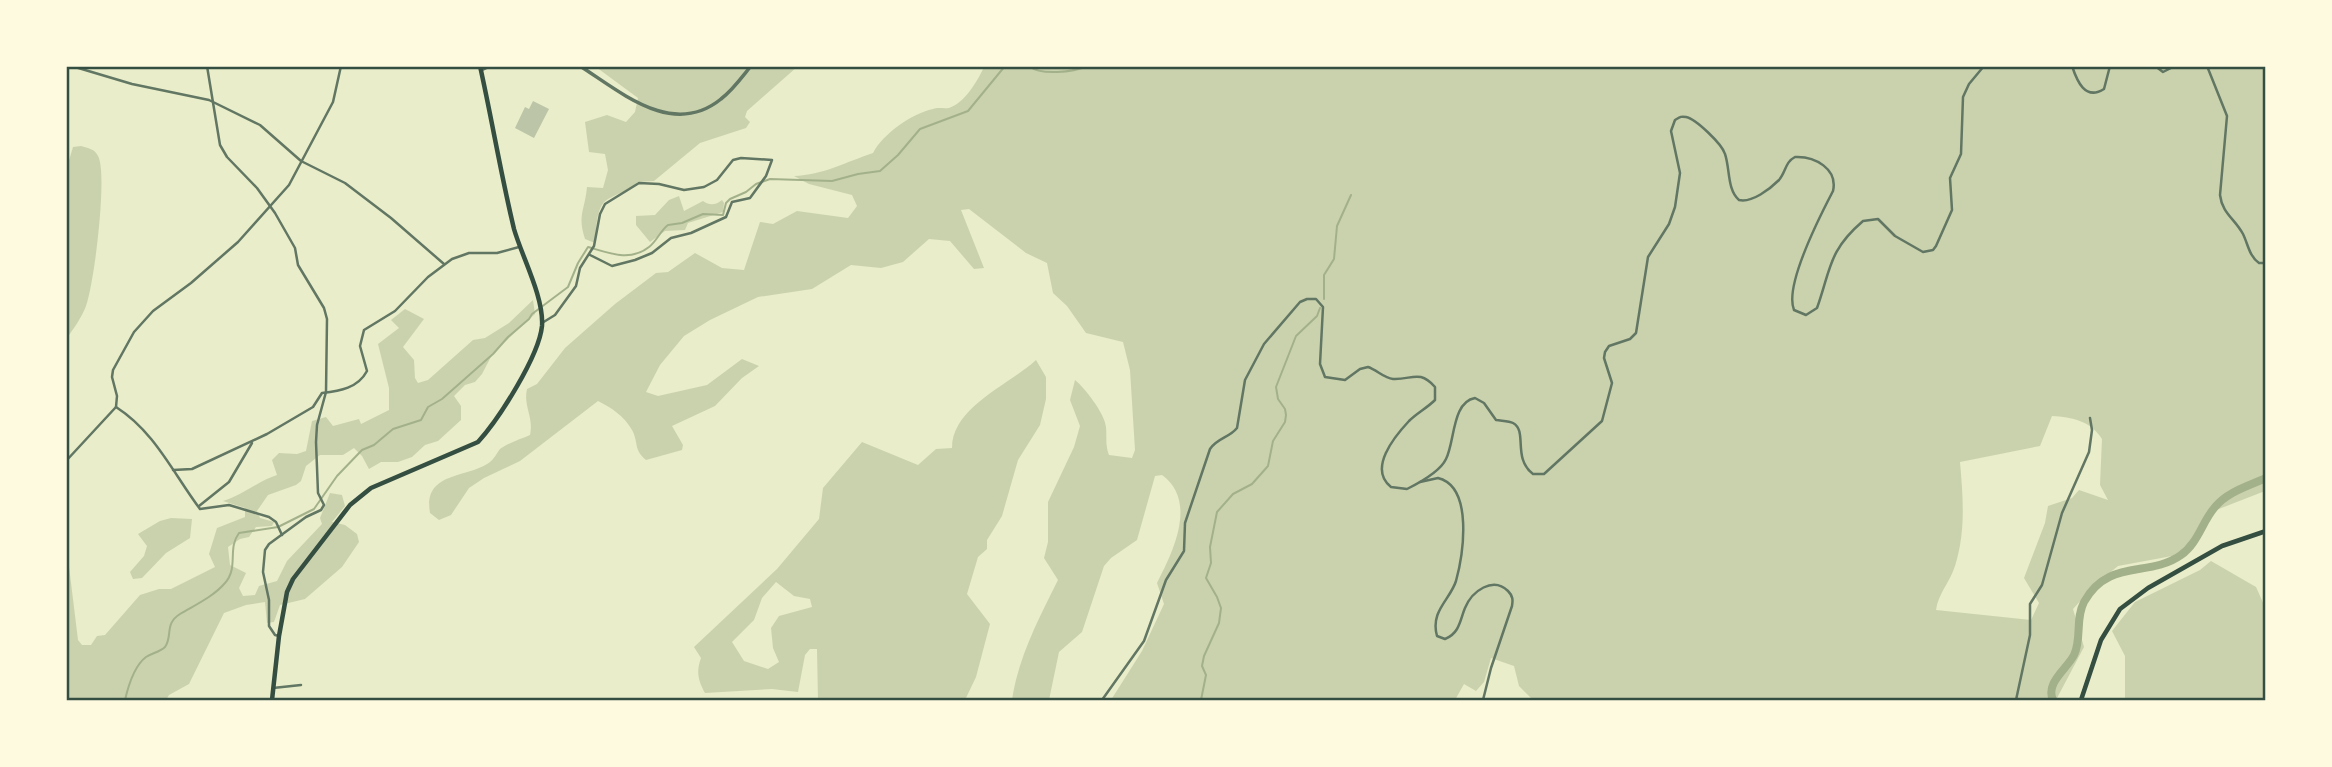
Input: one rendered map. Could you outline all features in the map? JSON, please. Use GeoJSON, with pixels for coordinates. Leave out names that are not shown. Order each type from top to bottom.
{"type":"FeatureCollection","features":[{"type":"Feature","properties":{"kind":"main road"},"geometry":{"type":"LineString","coordinates":[[272,701],[284,600],[293,579],[350,505],[371,488],[478,442],[528,365],[541,337],[542,315],[519,247],[480,68]]}},
{"type":"Feature","properties":{"kind":"main road"},"geometry":{"type":"LineString","coordinates":[[2081,701],[2101,640],[2120,609],[2140,593],[2213,550],[2266,531]]}},
{"type":"Feature","properties":{"kind":"street"},"geometry":{"type":"LineString","coordinates":[[207,66],[218,139],[223,150],[269,206],[295,248],[298,265],[325,312],[326,393],[317,425],[316,442],[319,495],[323,503],[321,510],[281,532],[265,550],[262,569],[269,600],[269,626],[275,635],[279,636]]}},
{"type":"Feature","properties":{"kind":"street"},"geometry":{"type":"LineString","coordinates":[[66,461],[116,407],[113,370],[134,332],[153,311],[191,283],[238,242],[289,185],[335,98],[341,66]]}},
{"type":"Feature","properties":{"kind":"street"},"geometry":{"type":"LineString","coordinates":[[480,68],[490,66]]}},
{"type":"Feature","properties":{"kind":"street"},"geometry":{"type":"LineString","coordinates":[[580,66],[641,105],[662,113],[677,114],[699,111],[715,103],[751,66]]}},
{"type":"Feature","properties":{"kind":"street"},"geometry":{"type":"LineString","coordinates":[[1102,701],[1137,653],[1150,629],[1166,580],[1185,548],[1185,523],[1213,445],[1237,428],[1243,386],[1264,344],[1300,302],[1311,298],[1323,307],[1320,364],[1325,377],[1345,380],[1360,369],[1368,367],[1392,379],[1421,377],[1435,387],[1435,400],[1404,428],[1381,466],[1383,480],[1391,487],[1407,489],[1444,462],[1461,408],[1464,402],[1471,398],[1482,400],[1496,420],[1511,422],[1517,426],[1521,459],[1530,472],[1536,475],[1547,472],[1602,421],[1612,383],[1604,358],[1605,352],[1609,346],[1630,339],[1636,333],[1648,257],[1673,214],[1680,173],[1671,131],[1675,120],[1683,117],[1691,119],[1721,145],[1727,158],[1733,193],[1739,200],[1751,200],[1777,182],[1788,161],[1795,157],[1815,160],[1832,175],[1835,186],[1808,239],[1792,299],[1794,310],[1806,315],[1817,308],[1833,256],[1863,221],[1878,219],[1895,236],[1923,252],[1933,250],[1936,246],[1952,210],[1950,182],[1962,153],[1963,97],[1969,84],[1984,66]]}},
{"type":"Feature","properties":{"kind":"street"},"geometry":{"type":"LineString","coordinates":[[2072,66],[2080,86],[2096,93],[2104,89],[2110,66]]}},
{"type":"Feature","properties":{"kind":"street"},"geometry":{"type":"LineString","coordinates":[[2155,66],[2163,72],[2175,66]]}},
{"type":"Feature","properties":{"kind":"street"},"geometry":{"type":"LineString","coordinates":[[2207,66],[2227,116],[2221,204],[2240,229],[2252,257],[2259,263],[2266,263]]}},
{"type":"Feature","properties":{"kind":"street"},"geometry":{"type":"LineString","coordinates":[[66,67],[197,97],[260,125],[301,160],[345,183],[398,223],[444,264]]}},
{"type":"Feature","properties":{"kind":"street"},"geometry":{"type":"LineString","coordinates":[[542,323],[555,315],[576,286],[580,268],[594,246],[600,214],[605,204],[639,183],[684,190],[704,187],[717,180],[733,160],[772,160],[766,176],[750,198],[732,202],[726,217],[691,233],[671,238],[652,253],[635,260],[612,266],[590,255]]}},
{"type":"Feature","properties":{"kind":"street"},"geometry":{"type":"LineString","coordinates":[[173,470],[192,468],[254,440],[308,411],[323,393],[334,392],[361,381],[367,371],[360,346],[365,330],[395,311],[444,264],[469,253],[497,253],[519,247]]}},
{"type":"Feature","properties":{"kind":"street"},"geometry":{"type":"LineString","coordinates":[[116,407],[141,426],[199,507],[206,509],[229,505],[270,517],[281,532]]}},
{"type":"Feature","properties":{"kind":"street"},"geometry":{"type":"LineString","coordinates":[[2016,701],[2030,635],[2030,604],[2042,585],[2062,513],[2089,452],[2092,430],[2090,418]]}},
{"type":"Feature","properties":{"kind":"street"},"geometry":{"type":"LineString","coordinates":[[199,507],[227,485],[254,440]]}},
{"type":"Feature","properties":{"kind":"street"},"geometry":{"type":"LineString","coordinates":[[1417,483],[1438,478],[1446,481],[1458,494],[1464,522],[1464,541],[1456,579],[1438,613],[1435,629],[1437,636],[1445,639],[1455,633],[1467,603],[1485,586],[1499,585],[1513,597],[1513,606],[1491,668],[1483,701]]}},
{"type":"Feature","properties":{"kind":"street"},"geometry":{"type":"LineString","coordinates":[[273,688],[301,685]]}},
{"type":"Feature","properties":{"kind":"green space"},"geometry":{"type":"Polygon","coordinates":[[[596,67],[797,67],[747,111],[745,117],[750,122],[746,128],[700,143],[654,181],[638,182],[608,199],[601,207],[597,219],[595,243],[585,239],[582,213],[587,187],[603,188],[608,170],[605,154],[589,152],[585,122],[607,115],[626,122],[635,112],[638,98],[596,67]]]}},
{"type":"Feature","properties":{"kind":"green space"},"geometry":{"type":"Polygon","coordinates":[[[984,67],[2265,67],[2265,491],[2206,514],[2186,548],[2172,556],[2118,566],[2095,585],[2073,609],[2084,647],[2056,700],[1533,700],[1519,686],[1514,666],[1491,658],[1484,682],[1476,691],[1464,684],[1455,700],[1111,700],[1142,651],[1164,604],[1157,583],[1175,542],[1180,512],[1179,498],[1173,486],[1162,475],[1155,476],[1137,540],[1104,566],[1082,632],[1059,652],[1049,700],[1012,700],[1024,654],[1058,580],[1044,558],[1048,542],[1048,502],[1074,447],[1080,426],[1070,400],[1075,380],[1102,415],[1109,455],[1132,458],[1135,450],[1130,370],[1123,342],[1086,333],[1067,306],[1053,293],[1047,263],[1026,253],[969,209],[961,210],[984,268],[974,269],[950,241],[929,239],[903,262],[881,268],[851,265],[812,289],[758,297],[684,336],[660,365],[646,392],[658,396],[707,385],[742,359],[759,366],[742,378],[715,406],[672,426],[683,445],[682,450],[646,460],[639,452],[632,430],[625,421],[598,401],[520,461],[469,488],[451,515],[439,520],[430,513],[433,490],[440,483],[481,467],[491,461],[503,447],[530,435],[527,389],[537,384],[565,348],[615,304],[656,273],[668,272],[695,253],[722,268],[744,270],[760,222],[773,224],[797,211],[848,218],[857,206],[852,195],[809,184],[794,176],[825,171],[873,153],[891,132],[907,120],[935,108],[955,105],[970,90],[984,67]],[[2052,416],[2040,446],[1960,462],[1963,501],[1961,540],[1955,566],[1936,610],[2031,620],[2039,603],[2024,578],[2045,523],[2048,506],[2072,498],[2079,490],[2108,500],[2100,485],[2102,439],[2098,433],[2087,424],[2074,419],[2052,416]]]}},
{"type":"Feature","properties":{"kind":"green space"},"geometry":{"type":"Polygon","coordinates":[[[81,146],[93,150],[98,156],[101,166],[101,205],[96,254],[86,306],[67,338],[67,167],[73,147],[81,146]]]}},
{"type":"Feature","properties":{"kind":"green space"},"geometry":{"type":"Polygon","coordinates":[[[679,196],[684,211],[703,201],[713,204],[722,200],[723,212],[688,223],[685,230],[665,231],[650,242],[636,225],[636,216],[655,215],[669,200],[679,196]]]}},
{"type":"Feature","properties":{"kind":"green space"},"geometry":{"type":"Polygon","coordinates":[[[533,300],[535,314],[493,353],[475,382],[465,385],[454,396],[461,406],[461,420],[438,441],[425,445],[412,457],[398,462],[381,462],[369,469],[354,448],[343,455],[320,455],[306,466],[301,481],[268,495],[257,511],[260,518],[274,522],[272,526],[256,527],[249,537],[228,547],[230,565],[246,573],[239,588],[243,596],[255,595],[259,586],[277,581],[287,561],[322,524],[320,518],[330,493],[342,495],[345,506],[332,522],[345,525],[357,534],[359,542],[342,567],[305,599],[280,605],[274,622],[267,623],[265,602],[224,613],[189,684],[169,695],[166,700],[67,700],[66,542],[78,640],[82,645],[91,645],[97,636],[105,635],[140,595],[159,589],[171,589],[215,567],[209,554],[217,528],[245,517],[245,508],[223,501],[277,475],[272,460],[279,453],[297,454],[306,451],[312,421],[326,417],[333,426],[359,419],[361,424],[389,410],[389,388],[378,344],[399,328],[391,320],[405,309],[424,319],[403,347],[414,360],[418,383],[428,380],[473,340],[485,338],[509,323],[533,300]]]}},
{"type":"Feature","properties":{"kind":"green space"},"geometry":{"type":"Polygon","coordinates":[[[1036,360],[1046,377],[1046,399],[1040,425],[1018,460],[1002,516],[987,540],[987,549],[978,557],[967,594],[990,624],[976,677],[965,700],[818,700],[817,649],[810,649],[805,655],[798,692],[772,689],[705,693],[698,676],[701,658],[694,647],[777,569],[819,519],[823,488],[862,442],[918,465],[936,449],[952,448],[961,420],[971,409],[1036,360]],[[776,582],[762,598],[754,620],[732,642],[744,661],[768,669],[779,662],[773,648],[771,628],[779,616],[812,607],[810,599],[794,596],[776,582]]]}},
{"type":"Feature","properties":{"kind":"green space"},"geometry":{"type":"Polygon","coordinates":[[[171,518],[192,519],[190,538],[166,553],[142,578],[133,579],[130,572],[144,556],[147,546],[138,534],[171,518]]]}},
{"type":"Feature","properties":{"kind":"green space"},"geometry":{"type":"Polygon","coordinates":[[[2211,561],[2256,587],[2265,607],[2265,700],[2125,700],[2125,656],[2112,631],[2135,602],[2200,570],[2211,561]]]}},
{"type":"Feature","properties":{"kind":"building"},"geometry":{"type":"Polygon","coordinates":[[[533,101],[549,109],[534,138],[515,128],[525,107],[529,109],[533,101]]]}},
{"type":"Feature","properties":{"kind":"waterway"},"geometry":{"type":"LineString","coordinates":[[125,700],[138,666],[146,657],[165,647],[170,626],[175,618],[209,597],[225,583],[231,571],[234,545],[239,533],[278,527],[314,509],[337,476],[362,450],[374,445],[393,429],[421,420],[428,407],[442,399],[493,354],[532,314],[568,287],[588,247],[619,255],[642,252],[652,245],[668,225],[682,223],[703,214],[723,215],[730,199],[770,179],[832,181],[880,171],[920,129],[968,111],[1005,66]]}},
{"type":"Feature","properties":{"kind":"waterway"},"geometry":{"type":"LineString","coordinates":[[1029,66],[1041,71],[1057,72],[1088,66]]}},
{"type":"Feature","properties":{"kind":"waterway"},"geometry":{"type":"LineString","coordinates":[[1324,299],[1324,275],[1334,259],[1337,226],[1351,195]]}},
{"type":"Feature","properties":{"kind":"waterway"},"geometry":{"type":"LineString","coordinates":[[1201,700],[1206,675],[1202,666],[1204,656],[1219,623],[1221,608],[1206,578],[1211,563],[1210,547],[1217,512],[1233,494],[1252,484],[1268,466],[1273,441],[1285,422],[1286,415],[1278,399],[1276,387],[1296,336],[1317,316],[1320,308]]}},
{"type":"Feature","properties":{"kind":"waterway"},"geometry":{"type":"LineString","coordinates":[[2053,700],[2051,694],[2054,682],[2074,655],[2081,609],[2094,588],[2117,574],[2156,566],[2181,555],[2192,545],[2220,502],[2238,490],[2266,478]]}},
{"type":"Feature","properties":{"kind":"waterway"},"geometry":{"type":"LineString","coordinates":[[66,596],[66,608]]}}]}
